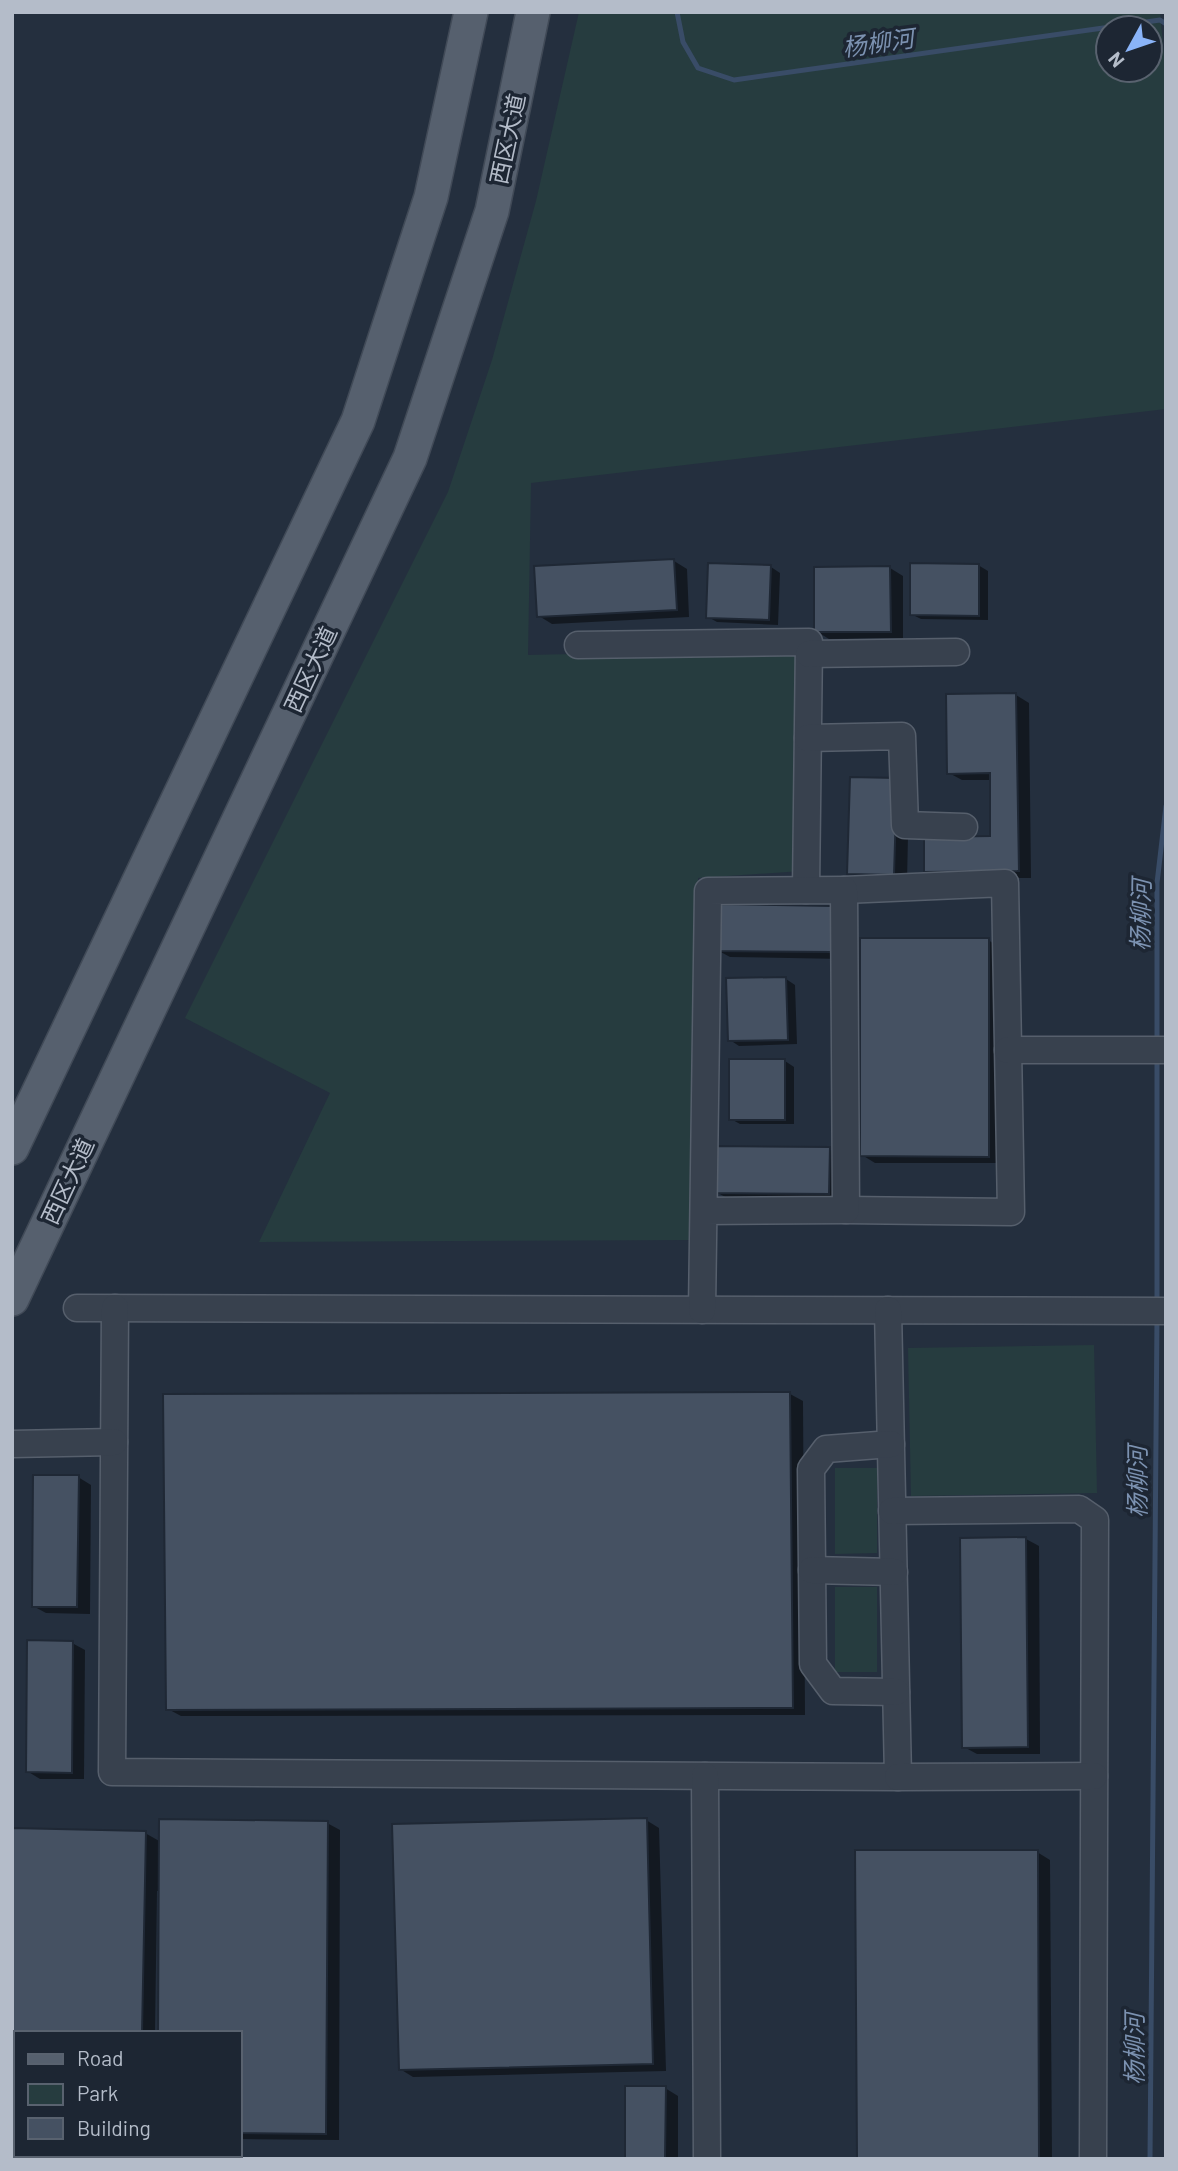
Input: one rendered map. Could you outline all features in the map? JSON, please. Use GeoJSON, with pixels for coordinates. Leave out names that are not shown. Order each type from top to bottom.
{"type":"FeatureCollection","features":[{"type":"Feature","properties":{"kind":"main road"},"geometry":{"type":"LineString","coordinates":[[12,1148],[358,421],[431,197],[471,12]]}},
{"type":"Feature","properties":{"kind":"main road","name":"西区大道"},"geometry":{"type":"LineString","coordinates":[[12,1298],[410,458],[492,211],[533,12]]}},
{"type":"Feature","properties":{"kind":"street"},"geometry":{"type":"LineString","coordinates":[[578,645],[809,642],[806,890]]}},
{"type":"Feature","properties":{"kind":"street"},"geometry":{"type":"LineString","coordinates":[[809,654],[956,652]]}},
{"type":"Feature","properties":{"kind":"street"},"geometry":{"type":"LineString","coordinates":[[808,738],[902,736],[905,825],[964,827]]}},
{"type":"Feature","properties":{"kind":"street"},"geometry":{"type":"LineString","coordinates":[[702,1310],[708,891],[845,890],[1005,883],[1011,1212],[704,1211]]}},
{"type":"Feature","properties":{"kind":"street"},"geometry":{"type":"LineString","coordinates":[[845,890],[846,1210]]}},
{"type":"Feature","properties":{"kind":"street"},"geometry":{"type":"LineString","coordinates":[[1008,1051],[1160,1050]]}},
{"type":"Feature","properties":{"kind":"street"},"geometry":{"type":"LineString","coordinates":[[77,1308],[1160,1311]]}},
{"type":"Feature","properties":{"kind":"street"},"geometry":{"type":"LineString","coordinates":[[114,1308],[112,1772],[1094,1776]]}},
{"type":"Feature","properties":{"kind":"street"},"geometry":{"type":"LineString","coordinates":[[888,1310],[898,1777]]}},
{"type":"Feature","properties":{"kind":"street"},"geometry":{"type":"LineString","coordinates":[[12,1444],[114,1442]]}},
{"type":"Feature","properties":{"kind":"street"},"geometry":{"type":"LineString","coordinates":[[891,1444],[826,1449],[811,1468],[813,1664],[833,1691],[896,1692]]}},
{"type":"Feature","properties":{"kind":"street"},"geometry":{"type":"LineString","coordinates":[[892,1511],[1079,1509],[1095,1520],[1093,2159]]}},
{"type":"Feature","properties":{"kind":"street"},"geometry":{"type":"LineString","coordinates":[[812,1570],[894,1572]]}},
{"type":"Feature","properties":{"kind":"street"},"geometry":{"type":"LineString","coordinates":[[705,1776],[707,2159]]}},
{"type":"Feature","properties":{"kind":"green space"},"geometry":{"type":"Polygon","coordinates":[[[579,12],[1160,12],[1094,14],[1094,84],[1164,84],[1164,57],[1166,409],[531,483],[528,655],[803,649],[802,871],[698,878],[698,1240],[259,1242],[330,1093],[185,1018],[448,492],[492,360],[536,201],[579,12]]]}},
{"type":"Feature","properties":{"kind":"green space"},"geometry":{"type":"Polygon","coordinates":[[[1094,1345],[1097,1493],[911,1496],[908,1348],[1094,1345]]]}},
{"type":"Feature","properties":{"kind":"green space"},"geometry":{"type":"Polygon","coordinates":[[[835,1468],[877,1468],[877,1553],[835,1554],[835,1468]]]}},
{"type":"Feature","properties":{"kind":"green space"},"geometry":{"type":"Polygon","coordinates":[[[835,1587],[877,1587],[877,1672],[835,1672],[835,1587]]]}},
{"type":"Feature","properties":{"kind":"building"},"geometry":{"type":"Polygon","coordinates":[[[674,559],[677,610],[537,617],[534,566],[674,559]]]}},
{"type":"Feature","properties":{"kind":"building"},"geometry":{"type":"Polygon","coordinates":[[[708,563],[771,565],[769,620],[706,618],[708,563]]]}},
{"type":"Feature","properties":{"kind":"building"},"geometry":{"type":"Polygon","coordinates":[[[910,563],[979,564],[979,616],[910,615],[910,563]]]}},
{"type":"Feature","properties":{"kind":"building"},"geometry":{"type":"Polygon","coordinates":[[[890,566],[891,632],[814,632],[814,567],[890,566]]]}},
{"type":"Feature","properties":{"kind":"building"},"geometry":{"type":"Polygon","coordinates":[[[1016,693],[1019,871],[924,872],[924,837],[990,836],[990,773],[947,774],[946,694],[1016,693]]]}},
{"type":"Feature","properties":{"kind":"building"},"geometry":{"type":"Polygon","coordinates":[[[850,777],[897,778],[894,875],[847,874],[850,777]]]}},
{"type":"Feature","properties":{"kind":"building"},"geometry":{"type":"Polygon","coordinates":[[[716,904],[831,906],[831,952],[715,951],[716,904]]]}},
{"type":"Feature","properties":{"kind":"building"},"geometry":{"type":"Polygon","coordinates":[[[860,938],[989,938],[989,1157],[860,1156],[860,938]]]}},
{"type":"Feature","properties":{"kind":"building"},"geometry":{"type":"Polygon","coordinates":[[[786,977],[788,1040],[728,1041],[726,978],[786,977]]]}},
{"type":"Feature","properties":{"kind":"building"},"geometry":{"type":"Polygon","coordinates":[[[729,1059],[785,1059],[785,1120],[729,1120],[729,1059]]]}},
{"type":"Feature","properties":{"kind":"building"},"geometry":{"type":"Polygon","coordinates":[[[714,1146],[830,1147],[829,1194],[714,1193],[714,1146]]]}},
{"type":"Feature","properties":{"kind":"building"},"geometry":{"type":"Polygon","coordinates":[[[790,1392],[793,1708],[166,1710],[163,1394],[790,1392]]]}},
{"type":"Feature","properties":{"kind":"building"},"geometry":{"type":"Polygon","coordinates":[[[33,1475],[79,1475],[77,1607],[32,1607],[33,1475]]]}},
{"type":"Feature","properties":{"kind":"building"},"geometry":{"type":"Polygon","coordinates":[[[1026,1537],[1028,1747],[962,1748],[960,1538],[1026,1537]]]}},
{"type":"Feature","properties":{"kind":"building"},"geometry":{"type":"Polygon","coordinates":[[[27,1640],[73,1641],[72,1773],[26,1772],[27,1640]]]}},
{"type":"Feature","properties":{"kind":"building"},"geometry":{"type":"Polygon","coordinates":[[[647,1818],[653,2064],[399,2070],[392,1824],[647,1818]]]}},
{"type":"Feature","properties":{"kind":"building"},"geometry":{"type":"Polygon","coordinates":[[[159,1819],[328,1821],[326,2134],[242,2133],[242,2031],[158,2031],[159,1819]]]}},
{"type":"Feature","properties":{"kind":"building"},"geometry":{"type":"Polygon","coordinates":[[[12,1828],[146,1831],[142,2031],[14,2031],[12,2099],[12,1828]]]}},
{"type":"Feature","properties":{"kind":"building"},"geometry":{"type":"Polygon","coordinates":[[[855,1850],[1038,1850],[1039,2159],[857,2159],[855,1850]]]}},
{"type":"Feature","properties":{"kind":"building"},"geometry":{"type":"Polygon","coordinates":[[[625,2086],[666,2086],[665,2159],[625,2159],[625,2086]]]}},
{"type":"Feature","properties":{"kind":"waterway","name":"杨柳河"},"geometry":{"type":"LineString","coordinates":[[677,12],[683,42],[698,68],[734,80],[1160,20],[1166,24]]}},
{"type":"Feature","properties":{"kind":"waterway","name":"杨柳河"},"geometry":{"type":"LineString","coordinates":[[1157,1043],[1157,883],[1166,806]]}},
{"type":"Feature","properties":{"kind":"waterway","name":"杨柳河"},"geometry":{"type":"LineString","coordinates":[[1157,1056],[1157,1305]]}},
{"type":"Feature","properties":{"kind":"waterway","name":"杨柳河"},"geometry":{"type":"LineString","coordinates":[[1150,2159],[1157,1318]]}}]}
